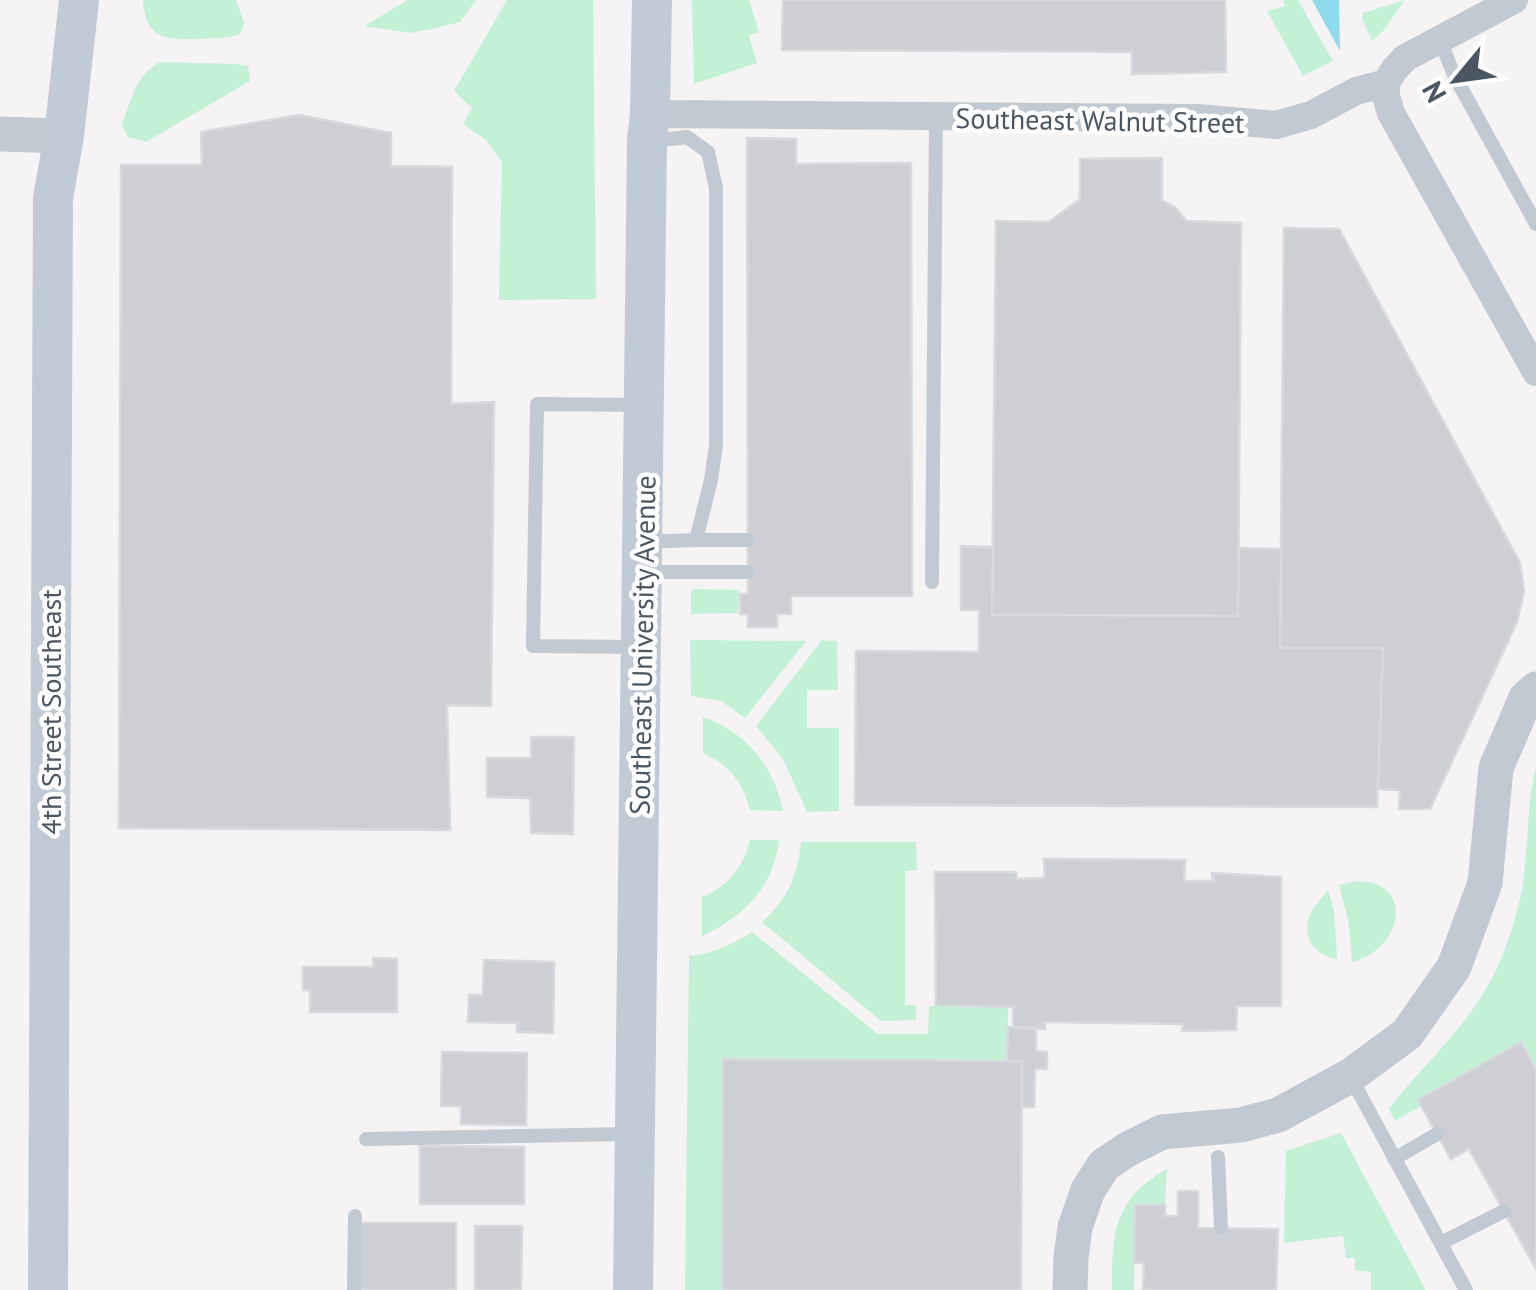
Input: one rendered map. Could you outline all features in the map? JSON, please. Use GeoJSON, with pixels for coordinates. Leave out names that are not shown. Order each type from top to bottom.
{"type":"FeatureCollection","features":[{"type":"Feature","properties":{"kind":"main road","name":"4th Street Southeast"},"geometry":{"type":"LineString","coordinates":[[48,1290],[54,198],[79,0]]}},
{"type":"Feature","properties":{"kind":"main road"},"geometry":{"type":"LineString","coordinates":[[633,0],[649,128]]}},
{"type":"Feature","properties":{"kind":"main road","name":"Southeast University Avenue"},"geometry":{"type":"LineString","coordinates":[[633,1290],[652,0]]}},
{"type":"Feature","properties":{"kind":"street","name":"Southeast Walnut Street"},"geometry":{"type":"LineString","coordinates":[[649,128],[936,116],[1198,118],[1276,125],[1311,115],[1356,91],[1386,83],[1406,58],[1514,0]]}},
{"type":"Feature","properties":{"kind":"street"},"geometry":{"type":"LineString","coordinates":[[1386,83],[1392,113],[1536,372]]}},
{"type":"Feature","properties":{"kind":"street"},"geometry":{"type":"LineString","coordinates":[[0,134],[64,136]]}},
{"type":"Feature","properties":{"kind":"street"},"geometry":{"type":"LineString","coordinates":[[1070,1290],[1075,1227],[1088,1190],[1104,1166],[1162,1132],[1241,1125],[1278,1114],[1350,1076],[1407,1034],[1454,967],[1486,882],[1496,768],[1526,698],[1536,689]]}},
{"type":"Feature","properties":{"kind":"lane"},"geometry":{"type":"LineString","coordinates":[[1440,40],[1454,75],[1536,224]]}},
{"type":"Feature","properties":{"kind":"lane"},"geometry":{"type":"LineString","coordinates":[[932,582],[936,116]]}},
{"type":"Feature","properties":{"kind":"lane"},"geometry":{"type":"LineString","coordinates":[[649,128],[687,137],[708,152],[716,188],[716,445],[696,540]]}},
{"type":"Feature","properties":{"kind":"lane"},"geometry":{"type":"LineString","coordinates":[[642,646],[533,646],[537,404],[645,404]]}},
{"type":"Feature","properties":{"kind":"lane"},"geometry":{"type":"LineString","coordinates":[[643,557],[696,540],[748,540]]}},
{"type":"Feature","properties":{"kind":"lane"},"geometry":{"type":"LineString","coordinates":[[643,557],[748,572]]}},
{"type":"Feature","properties":{"kind":"lane"},"geometry":{"type":"LineString","coordinates":[[1350,1076],[1466,1290]]}},
{"type":"Feature","properties":{"kind":"lane"},"geometry":{"type":"LineString","coordinates":[[366,1139],[636,1134]]}},
{"type":"Feature","properties":{"kind":"lane"},"geometry":{"type":"LineString","coordinates":[[1394,1158],[1437,1134]]}},
{"type":"Feature","properties":{"kind":"lane"},"geometry":{"type":"LineString","coordinates":[[1218,1157],[1221,1228]]}},
{"type":"Feature","properties":{"kind":"lane"},"geometry":{"type":"LineString","coordinates":[[1441,1243],[1504,1211]]}},
{"type":"Feature","properties":{"kind":"lane"},"geometry":{"type":"LineString","coordinates":[[354,1290],[355,1216]]}},
{"type":"Feature","properties":{"kind":"green space"},"geometry":{"type":"Polygon","coordinates":[[[143,0],[236,0],[244,23],[240,34],[230,37],[168,38],[148,23],[143,0]]]}},
{"type":"Feature","properties":{"kind":"green space"},"geometry":{"type":"Polygon","coordinates":[[[408,0],[476,0],[460,22],[432,29],[410,33],[364,26],[408,0]]]}},
{"type":"Feature","properties":{"kind":"green space"},"geometry":{"type":"Polygon","coordinates":[[[507,0],[593,0],[596,299],[499,300],[502,162],[486,140],[463,124],[472,108],[454,91],[507,0]]]}},
{"type":"Feature","properties":{"kind":"green space"},"geometry":{"type":"Polygon","coordinates":[[[692,0],[749,0],[759,32],[749,36],[757,63],[694,84],[692,0]]]}},
{"type":"Feature","properties":{"kind":"green space"},"geometry":{"type":"Polygon","coordinates":[[[1283,0],[1298,0],[1333,61],[1303,76],[1267,11],[1285,6],[1283,0]]]}},
{"type":"Feature","properties":{"kind":"green space"},"geometry":{"type":"Polygon","coordinates":[[[1405,0],[1383,31],[1372,41],[1363,13],[1405,0]]]}},
{"type":"Feature","properties":{"kind":"green space"},"geometry":{"type":"Polygon","coordinates":[[[160,62],[248,66],[250,81],[146,142],[128,137],[122,125],[132,98],[145,74],[160,62]]]}},
{"type":"Feature","properties":{"kind":"green space"},"geometry":{"type":"Polygon","coordinates":[[[739,590],[738,613],[691,614],[691,591],[739,590]]]}},
{"type":"Feature","properties":{"kind":"green space"},"geometry":{"type":"Polygon","coordinates":[[[690,640],[806,641],[745,718],[721,701],[691,696],[690,640]]]}},
{"type":"Feature","properties":{"kind":"green space"},"geometry":{"type":"Polygon","coordinates":[[[822,640],[837,641],[838,690],[807,690],[807,728],[839,728],[839,811],[807,812],[783,759],[756,726],[822,640]]]}},
{"type":"Feature","properties":{"kind":"green space"},"geometry":{"type":"Polygon","coordinates":[[[703,717],[733,732],[756,753],[773,780],[783,811],[750,810],[734,776],[703,753],[703,717]]]}},
{"type":"Feature","properties":{"kind":"green space"},"geometry":{"type":"Polygon","coordinates":[[[1536,767],[1536,1069],[1520,1042],[1418,1100],[1421,1106],[1395,1121],[1389,1109],[1473,1009],[1504,952],[1522,889],[1536,767]]]}},
{"type":"Feature","properties":{"kind":"green space"},"geometry":{"type":"Polygon","coordinates":[[[750,840],[779,840],[763,886],[744,909],[702,936],[702,897],[733,875],[750,840]]]}},
{"type":"Feature","properties":{"kind":"green space"},"geometry":{"type":"Polygon","coordinates":[[[801,842],[916,842],[917,870],[905,871],[905,1005],[916,1005],[916,1020],[881,1021],[762,922],[790,886],[801,842]]]}},
{"type":"Feature","properties":{"kind":"green space"},"geometry":{"type":"Polygon","coordinates":[[[1358,881],[1377,885],[1389,893],[1395,905],[1395,918],[1382,945],[1352,962],[1349,924],[1339,885],[1358,881]]]}},
{"type":"Feature","properties":{"kind":"green space"},"geometry":{"type":"Polygon","coordinates":[[[1328,890],[1334,911],[1337,959],[1317,950],[1307,932],[1311,913],[1328,890]]]}},
{"type":"Feature","properties":{"kind":"green space"},"geometry":{"type":"Polygon","coordinates":[[[752,932],[878,1034],[928,1034],[929,1006],[1008,1005],[1007,1061],[723,1059],[722,1290],[685,1290],[689,956],[722,948],[752,932]]]}},
{"type":"Feature","properties":{"kind":"green space"},"geometry":{"type":"Polygon","coordinates":[[[1341,1133],[1425,1290],[1371,1290],[1371,1272],[1355,1270],[1355,1258],[1346,1258],[1343,1236],[1284,1243],[1286,1151],[1341,1133]]]}},
{"type":"Feature","properties":{"kind":"green space"},"geometry":{"type":"Polygon","coordinates":[[[1167,1169],[1165,1205],[1135,1205],[1134,1290],[1112,1290],[1119,1220],[1136,1193],[1167,1169]]]}},
{"type":"Feature","properties":{"kind":"water"},"geometry":{"type":"Polygon","coordinates":[[[1312,0],[1339,0],[1340,51],[1312,0]]]}},
{"type":"Feature","properties":{"kind":"building"},"geometry":{"type":"Polygon","coordinates":[[[783,0],[1225,0],[1226,72],[1132,74],[1132,52],[782,50],[783,0]]]}},
{"type":"Feature","properties":{"kind":"building"},"geometry":{"type":"Polygon","coordinates":[[[299,115],[391,133],[391,166],[452,167],[451,404],[494,402],[491,706],[447,705],[450,830],[119,828],[121,165],[202,165],[201,132],[299,115]]]}},
{"type":"Feature","properties":{"kind":"building"},"geometry":{"type":"Polygon","coordinates":[[[747,138],[796,139],[796,164],[911,163],[912,596],[791,596],[791,614],[777,614],[777,627],[748,627],[748,614],[740,614],[740,594],[748,594],[747,138]]]}},
{"type":"Feature","properties":{"kind":"building"},"geometry":{"type":"Polygon","coordinates":[[[1162,158],[1162,200],[1177,209],[1186,221],[1241,223],[1238,616],[992,615],[996,221],[1049,222],[1080,199],[1080,159],[1162,158]]]}},
{"type":"Feature","properties":{"kind":"building"},"geometry":{"type":"Polygon","coordinates":[[[1284,228],[1339,229],[1520,563],[1524,591],[1517,622],[1430,809],[1399,809],[1400,790],[1378,789],[1383,648],[1280,648],[1284,228]]]}},
{"type":"Feature","properties":{"kind":"building"},"geometry":{"type":"Polygon","coordinates":[[[961,546],[993,547],[992,615],[1238,616],[1239,548],[1281,549],[1280,648],[1383,648],[1377,807],[855,805],[856,651],[979,652],[979,610],[961,610],[961,546]]]}},
{"type":"Feature","properties":{"kind":"building"},"geometry":{"type":"Polygon","coordinates":[[[531,737],[574,737],[573,834],[531,833],[530,798],[487,797],[487,758],[531,758],[531,737]]]}},
{"type":"Feature","properties":{"kind":"building"},"geometry":{"type":"Polygon","coordinates":[[[1044,859],[1185,860],[1184,881],[1213,881],[1212,873],[1281,877],[1281,1006],[1237,1006],[1236,1030],[1182,1031],[1183,1024],[1045,1022],[1045,1029],[1013,1027],[1013,1007],[936,1005],[935,872],[1016,872],[1017,879],[1045,878],[1044,859]]]}},
{"type":"Feature","properties":{"kind":"building"},"geometry":{"type":"Polygon","coordinates":[[[373,958],[397,959],[397,1012],[310,1012],[310,990],[303,990],[303,967],[373,967],[373,958]]]}},
{"type":"Feature","properties":{"kind":"building"},"geometry":{"type":"Polygon","coordinates":[[[484,960],[554,962],[553,1033],[517,1032],[517,1023],[468,1022],[469,995],[483,995],[484,960]]]}},
{"type":"Feature","properties":{"kind":"building"},"geometry":{"type":"Polygon","coordinates":[[[1008,1027],[1036,1029],[1036,1051],[1047,1052],[1047,1069],[1035,1069],[1034,1107],[1022,1107],[1022,1061],[1007,1061],[1008,1027]]]}},
{"type":"Feature","properties":{"kind":"building"},"geometry":{"type":"Polygon","coordinates":[[[1521,1042],[1536,1069],[1536,1269],[1469,1149],[1451,1159],[1418,1100],[1521,1042]]]}},
{"type":"Feature","properties":{"kind":"building"},"geometry":{"type":"Polygon","coordinates":[[[442,1052],[527,1053],[526,1125],[461,1124],[461,1106],[441,1106],[442,1052]]]}},
{"type":"Feature","properties":{"kind":"building"},"geometry":{"type":"Polygon","coordinates":[[[723,1059],[1022,1061],[1021,1290],[722,1290],[723,1059]]]}},
{"type":"Feature","properties":{"kind":"building"},"geometry":{"type":"Polygon","coordinates":[[[420,1146],[524,1147],[524,1204],[420,1204],[420,1146]]]}},
{"type":"Feature","properties":{"kind":"building"},"geometry":{"type":"Polygon","coordinates":[[[1178,1191],[1198,1191],[1198,1228],[1278,1229],[1276,1290],[1143,1290],[1144,1263],[1134,1263],[1135,1205],[1165,1205],[1165,1216],[1178,1216],[1178,1191]]]}},
{"type":"Feature","properties":{"kind":"building"},"geometry":{"type":"Polygon","coordinates":[[[359,1223],[456,1223],[456,1290],[359,1290],[359,1223]]]}},
{"type":"Feature","properties":{"kind":"building"},"geometry":{"type":"Polygon","coordinates":[[[475,1226],[522,1226],[521,1290],[475,1290],[475,1226]]]}}]}
